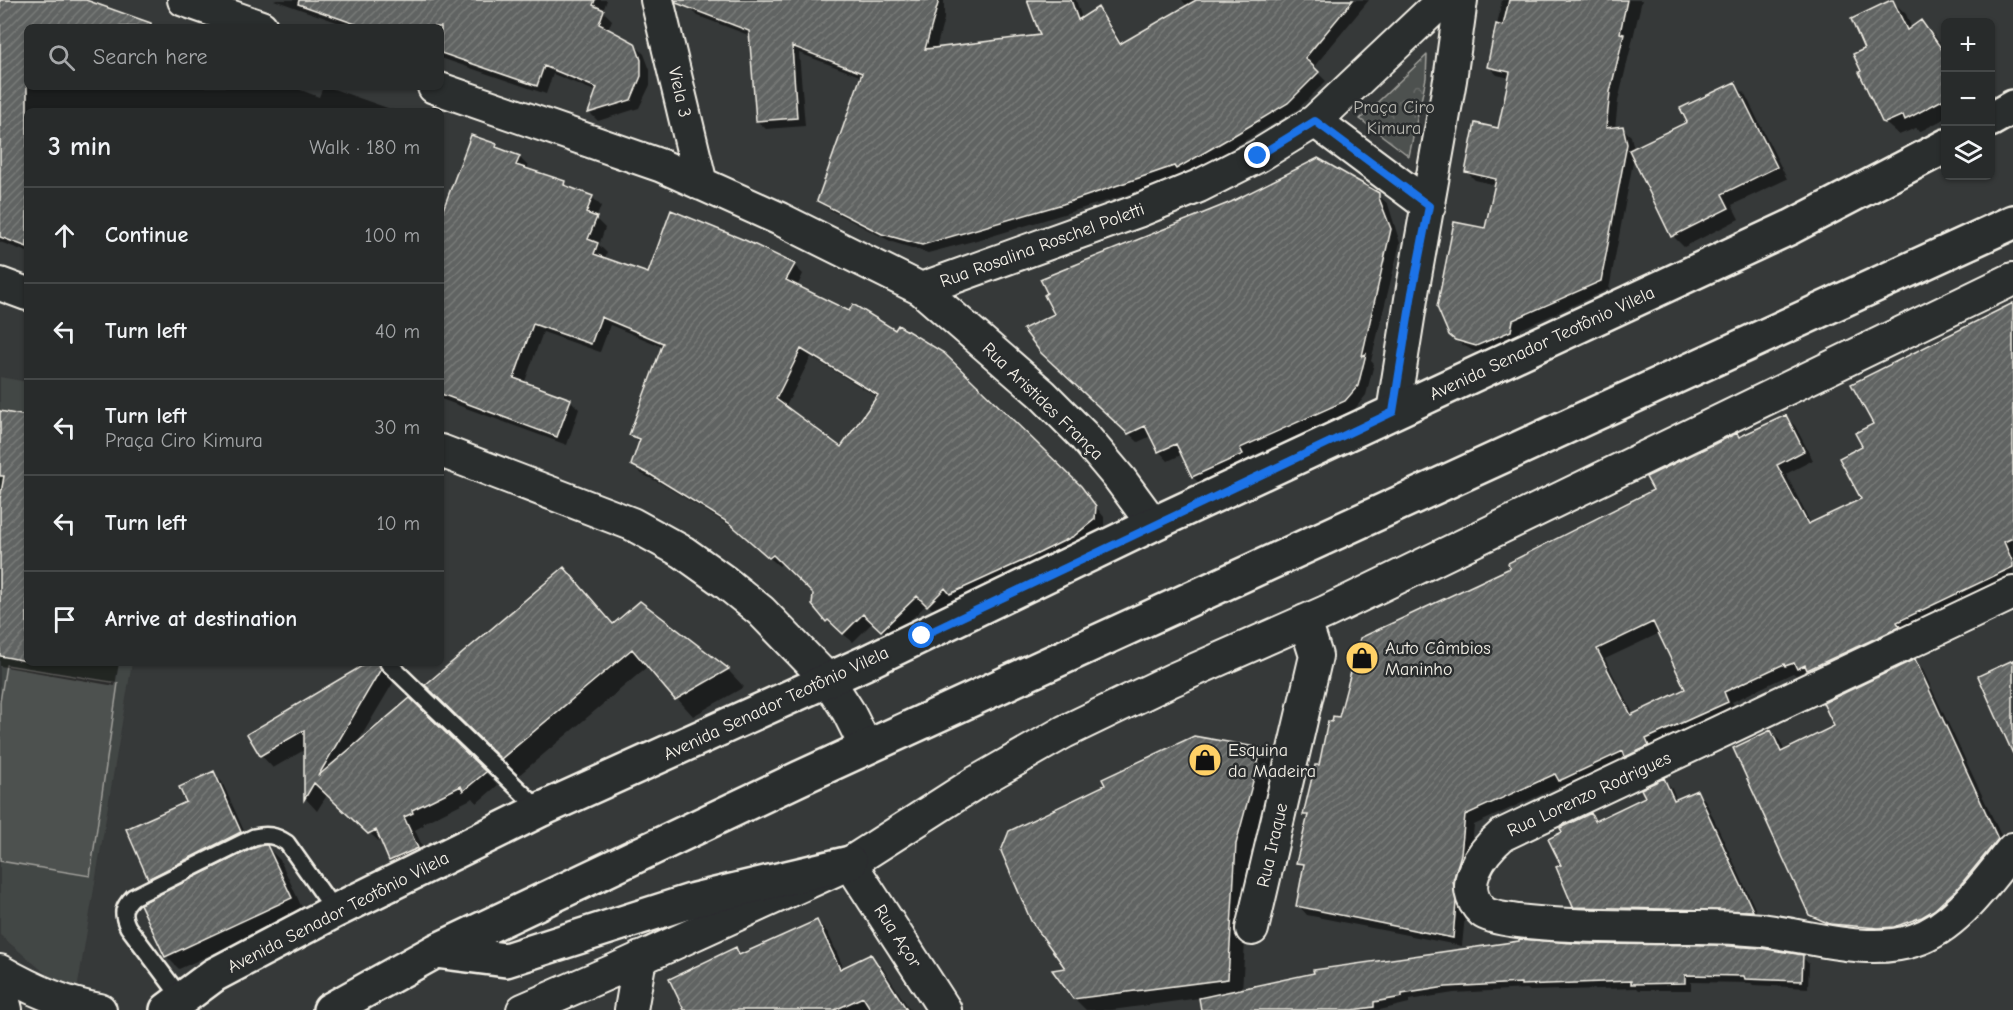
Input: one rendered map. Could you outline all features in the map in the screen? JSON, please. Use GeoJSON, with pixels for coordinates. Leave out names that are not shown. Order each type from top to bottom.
{"type":"FeatureCollection","features":[{"type":"Feature","properties":{"kind":"main road"},"geometry":{"type":"LineString","coordinates":[[1995,117],[2013,107]]}},
{"type":"Feature","properties":{"kind":"main road","name":"Avenida Senador Teotônio Vilela"},"geometry":{"type":"LineString","coordinates":[[175,1005],[214,975],[335,911],[540,810],[828,680],[1153,524],[1791,227],[1941,149]]}},
{"type":"Feature","properties":{"kind":"main road"},"geometry":{"type":"LineString","coordinates":[[330,1010],[436,951],[866,747],[2013,222]]}},
{"type":"Feature","properties":{"kind":"main road"},"geometry":{"type":"LineString","coordinates":[[436,951],[506,960],[694,900],[850,863]]}},
{"type":"Feature","properties":{"kind":"street"},"geometry":{"type":"LineString","coordinates":[[184,0],[252,24]]}},
{"type":"Feature","properties":{"kind":"street","name":"Viela 3"},"geometry":{"type":"LineString","coordinates":[[657,0],[701,184]]}},
{"type":"Feature","properties":{"kind":"street","name":"Rua Rosalina Roschel Poletti"},"geometry":{"type":"LineString","coordinates":[[443,90],[662,166],[780,219],[921,289],[1138,211],[1199,186],[1258,156],[1315,121],[1443,0]]}},
{"type":"Feature","properties":{"kind":"street"},"geometry":{"type":"LineString","coordinates":[[1393,412],[1450,80],[1461,0]]}},
{"type":"Feature","properties":{"kind":"street"},"geometry":{"type":"LineString","coordinates":[[1315,121],[1429,206]]}},
{"type":"Feature","properties":{"kind":"street"},"geometry":{"type":"LineString","coordinates":[[522,1010],[850,863],[975,783],[1064,732],[1172,680],[1305,621],[2013,279]]}},
{"type":"Feature","properties":{"kind":"street"},"geometry":{"type":"LineString","coordinates":[[0,284],[24,293]]}},
{"type":"Feature","properties":{"kind":"street","name":"Rua Aristides França"},"geometry":{"type":"LineString","coordinates":[[921,289],[1034,387],[1083,435],[1120,479],[1153,524]]}},
{"type":"Feature","properties":{"kind":"street"},"geometry":{"type":"LineString","coordinates":[[444,452],[632,524],[683,552],[761,611],[828,680],[848,711],[866,747]]}},
{"type":"Feature","properties":{"kind":"street","name":"Rua Lorenzo Rodrigues"},"geometry":{"type":"LineString","coordinates":[[2013,593],[1502,835],[1488,847],[1477,862],[1471,882],[1474,899],[1483,912],[1502,919],[1613,927],[1722,927],[1762,930],[1856,945],[1888,945],[1914,941],[1938,930],[1958,913],[2013,849]]}},
{"type":"Feature","properties":{"kind":"street","name":"Rua Iraque"},"geometry":{"type":"LineString","coordinates":[[1252,929],[1316,656],[1305,621]]}},
{"type":"Feature","properties":{"kind":"street","name":"Rua Açor"},"geometry":{"type":"LineString","coordinates":[[850,863],[945,1010]]}},
{"type":"Feature","properties":{"kind":"street"},"geometry":{"type":"LineString","coordinates":[[631,1010],[640,958]]}},
{"type":"Feature","properties":{"kind":"street"},"geometry":{"type":"LineString","coordinates":[[0,971],[38,991],[100,1010]]}},
{"type":"Feature","properties":{"kind":"street"},"geometry":{"type":"LineString","coordinates":[[0,986],[6,1010]]}},
{"type":"Feature","properties":{"kind":"lane"},"geometry":{"type":"LineString","coordinates":[[391,666],[540,810]]}},
{"type":"Feature","properties":{"kind":"lane"},"geometry":{"type":"LineString","coordinates":[[175,1005],[123,917],[124,906],[133,897],[254,837],[267,834],[287,843],[335,911]]}},
{"type":"Feature","properties":{"kind":"shaded area"},"geometry":{"type":"Polygon","coordinates":[[[0,377],[24,381],[24,666],[131,666],[77,990],[57,983],[0,935],[0,377]]]}},
{"type":"Feature","properties":{"kind":"green space","name":"Praça Ciro Kimura"},"geometry":{"type":"Polygon","coordinates":[[[1427,55],[1426,78],[1409,156],[1360,119],[1427,55]]]}},
{"type":"Feature","properties":{"kind":"green space"},"geometry":{"type":"Polygon","coordinates":[[[6,665],[118,683],[90,876],[0,861],[0,702],[6,665]]]}},
{"type":"Feature","properties":{"kind":"building"},"geometry":{"type":"Polygon","coordinates":[[[0,0],[86,0],[151,23],[24,24],[24,90],[27,90],[27,108],[24,108],[24,246],[0,237],[0,0]]]}},
{"type":"Feature","properties":{"kind":"building"},"geometry":{"type":"Polygon","coordinates":[[[299,0],[595,0],[593,5],[604,10],[599,24],[635,43],[641,60],[641,76],[631,100],[588,113],[597,88],[544,66],[537,86],[444,54],[444,24],[355,24],[298,4],[299,0]]]}},
{"type":"Feature","properties":{"kind":"building"},"geometry":{"type":"Polygon","coordinates":[[[676,0],[939,0],[925,49],[1040,35],[1027,0],[1071,0],[1078,20],[1098,7],[1120,44],[1196,0],[1353,0],[1305,58],[1319,72],[1288,103],[1176,169],[1174,166],[1063,204],[922,245],[882,234],[817,201],[862,73],[792,46],[797,118],[756,121],[749,31],[676,3],[676,0]]]}},
{"type":"Feature","properties":{"kind":"building"},"geometry":{"type":"Polygon","coordinates":[[[1509,0],[1627,0],[1620,33],[1624,34],[1610,92],[1606,128],[1623,126],[1627,144],[1601,281],[1513,320],[1511,331],[1476,346],[1455,340],[1449,335],[1437,307],[1454,222],[1485,228],[1496,179],[1465,172],[1475,123],[1498,128],[1510,72],[1487,67],[1496,24],[1503,26],[1509,0]]]}},
{"type":"Feature","properties":{"kind":"building"},"geometry":{"type":"Polygon","coordinates":[[[1893,0],[1907,30],[1921,20],[1941,48],[1941,101],[1905,120],[1903,115],[1885,123],[1882,122],[1853,54],[1864,49],[1851,19],[1893,0]]]}},
{"type":"Feature","properties":{"kind":"building"},"geometry":{"type":"Polygon","coordinates":[[[1735,82],[1777,167],[1722,194],[1729,208],[1671,237],[1629,150],[1687,122],[1680,108],[1735,82]]]}},
{"type":"Feature","properties":{"kind":"building"},"geometry":{"type":"Polygon","coordinates":[[[471,135],[497,144],[496,147],[520,156],[516,165],[565,181],[564,185],[593,196],[586,213],[597,217],[588,239],[598,243],[594,254],[648,273],[671,210],[747,241],[795,264],[786,280],[849,311],[853,304],[895,330],[898,325],[944,353],[1081,486],[1096,506],[1095,519],[1074,536],[1027,559],[950,594],[945,588],[927,606],[917,596],[881,631],[863,614],[843,634],[828,620],[826,622],[812,605],[813,594],[773,555],[769,558],[729,523],[631,465],[640,439],[629,435],[663,343],[601,317],[591,344],[533,324],[514,378],[571,399],[557,437],[444,395],[444,207],[471,135]],[[801,349],[776,399],[841,447],[878,395],[801,349]]]}},
{"type":"Feature","properties":{"kind":"building"},"geometry":{"type":"Polygon","coordinates":[[[1318,158],[1379,193],[1391,229],[1362,356],[1366,354],[1358,386],[1345,401],[1240,448],[1243,454],[1192,477],[1176,444],[1158,452],[1145,426],[1128,434],[1041,353],[1023,329],[1054,314],[1044,295],[1047,293],[1040,279],[1231,202],[1318,158]]]}},
{"type":"Feature","properties":{"kind":"building"},"geometry":{"type":"Polygon","coordinates":[[[2013,303],[2013,538],[2004,542],[2013,567],[1897,622],[1900,627],[1807,670],[1805,665],[1797,669],[1794,663],[1785,666],[1784,664],[1724,692],[1728,702],[1646,739],[1649,746],[1625,757],[1623,751],[1559,781],[1555,774],[1465,815],[1461,854],[1453,881],[1456,902],[1453,938],[1296,906],[1304,864],[1296,863],[1308,815],[1303,815],[1315,765],[1319,765],[1328,721],[1332,722],[1333,716],[1339,717],[1360,638],[1510,568],[1508,563],[1653,490],[1646,477],[1737,433],[1739,437],[1786,415],[1804,451],[1777,465],[1808,524],[1861,499],[1839,458],[1862,446],[1855,433],[1873,424],[1851,384],[2013,303]],[[1653,622],[1597,649],[1631,715],[1685,689],[1653,622]]]}},
{"type":"Feature","properties":{"kind":"building"},"geometry":{"type":"Polygon","coordinates":[[[0,411],[24,415],[24,660],[0,656],[0,499],[4,476],[0,476],[0,411]]]}},
{"type":"Feature","properties":{"kind":"building"},"geometry":{"type":"Polygon","coordinates":[[[564,567],[613,624],[640,601],[729,669],[675,700],[632,649],[501,759],[425,685],[564,567]]]}},
{"type":"Feature","properties":{"kind":"building"},"geometry":{"type":"Polygon","coordinates":[[[1915,659],[1998,839],[1957,889],[1934,910],[1922,917],[1894,927],[1830,924],[1809,915],[1733,748],[1771,730],[1781,752],[1834,726],[1823,703],[1915,659]]]}},
{"type":"Feature","properties":{"kind":"building"},"geometry":{"type":"Polygon","coordinates":[[[2013,660],[2013,754],[1978,676],[2013,660]]]}},
{"type":"Feature","properties":{"kind":"building"},"geometry":{"type":"Polygon","coordinates":[[[362,666],[380,666],[381,669],[318,776],[410,698],[486,772],[463,791],[461,786],[412,810],[413,813],[404,817],[418,848],[389,861],[376,830],[368,834],[314,783],[304,800],[304,730],[260,756],[247,734],[362,666]]]}},
{"type":"Feature","properties":{"kind":"building"},"geometry":{"type":"Polygon","coordinates":[[[1194,736],[1262,748],[1236,844],[1228,979],[1073,999],[1052,970],[1065,968],[1031,921],[1001,851],[1009,831],[1105,785],[1102,779],[1194,736]]]}},
{"type":"Feature","properties":{"kind":"building"},"geometry":{"type":"Polygon","coordinates":[[[214,771],[241,832],[148,879],[126,829],[186,802],[179,787],[214,771]]]}},
{"type":"Feature","properties":{"kind":"building"},"geometry":{"type":"Polygon","coordinates":[[[1664,778],[1674,800],[1697,790],[1753,911],[1573,907],[1556,867],[1561,865],[1548,839],[1562,832],[1560,828],[1591,813],[1595,821],[1645,797],[1641,789],[1664,778]]]}},
{"type":"Feature","properties":{"kind":"building"},"geometry":{"type":"Polygon","coordinates":[[[267,845],[292,898],[165,957],[140,904],[267,845]]]}},
{"type":"Feature","properties":{"kind":"building"},"geometry":{"type":"Polygon","coordinates":[[[817,920],[840,969],[871,954],[907,1010],[871,1010],[863,997],[835,1010],[684,1010],[669,979],[736,947],[739,955],[817,920]]]}},
{"type":"Feature","properties":{"kind":"building"},"geometry":{"type":"Polygon","coordinates":[[[1519,939],[1585,944],[1714,945],[1760,948],[1803,955],[1802,981],[1745,979],[1744,976],[1685,975],[1685,983],[1631,984],[1631,981],[1446,987],[1402,994],[1402,997],[1374,1002],[1374,1007],[1352,1010],[1201,1010],[1199,998],[1314,973],[1313,970],[1519,941],[1519,939]]]}},
{"type":"Feature","properties":{"kind":"place","name":"Auto Câmbios Maninho"},"geometry":{"type":"Point","coordinates":[1362,658]}},
{"type":"Feature","properties":{"kind":"place","name":"Esquina da Madeira"},"geometry":{"type":"Point","coordinates":[1205,760]}},
{"type":"Feature","properties":{"kind":"route"},"geometry":{"type":"LineString","coordinates":[[922,636],[1153,524],[1393,412],[1429,206],[1315,121],[1258,156]]}}]}
